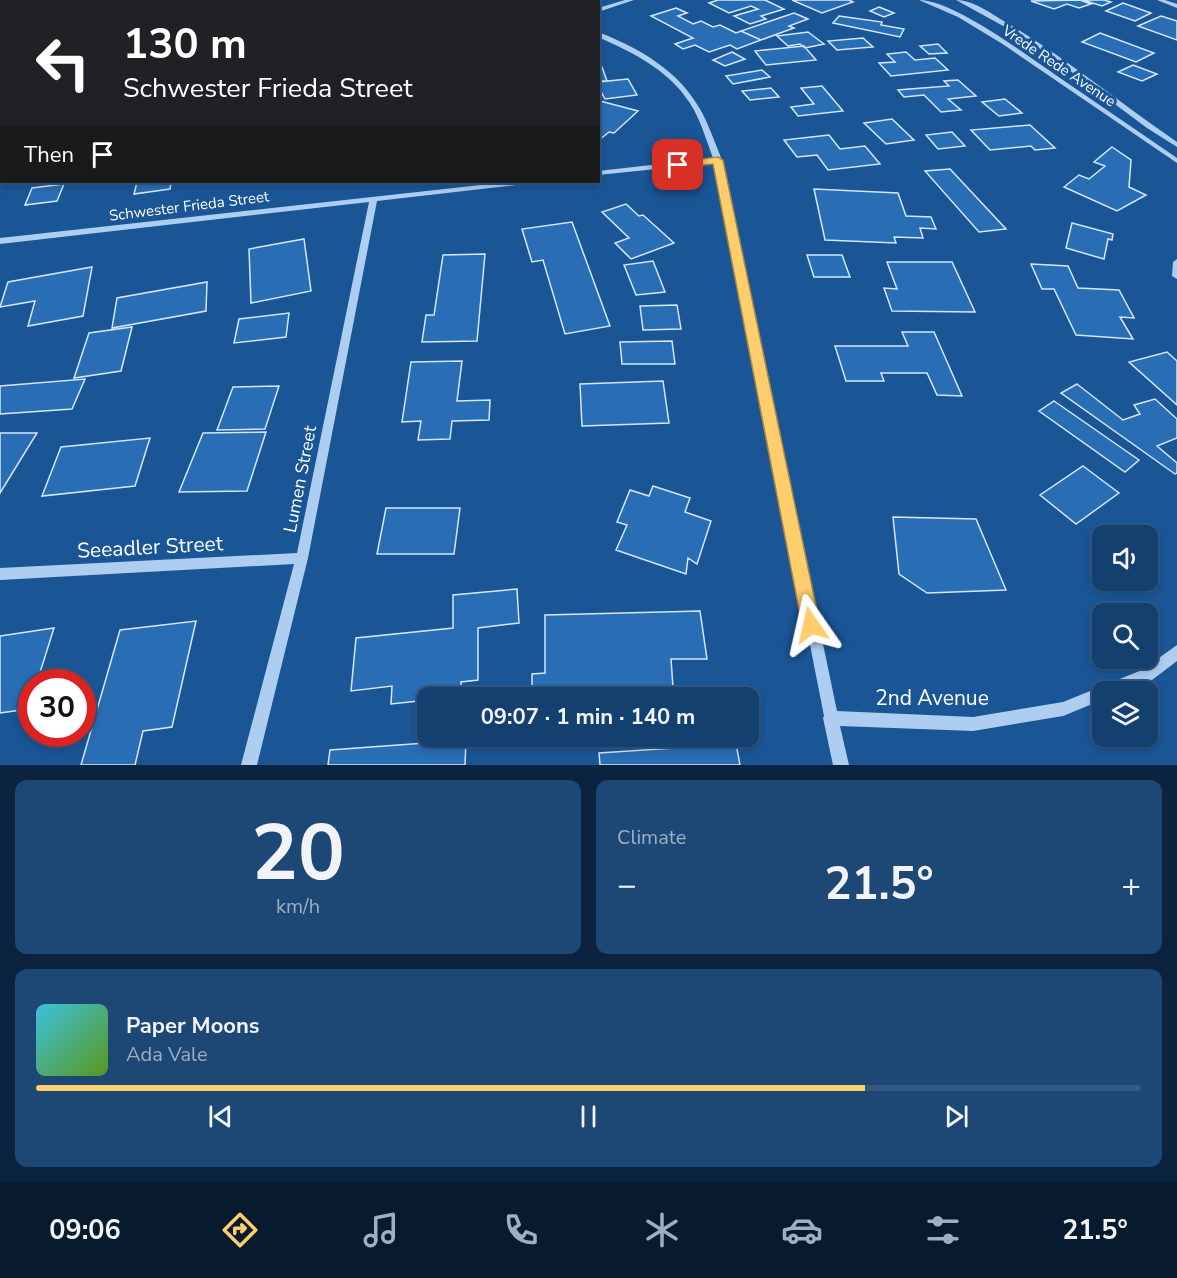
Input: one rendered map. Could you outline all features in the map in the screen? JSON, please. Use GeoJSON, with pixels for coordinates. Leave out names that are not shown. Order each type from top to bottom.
{"type":"FeatureCollection","features":[{"type":"Feature","properties":{"kind":"street"},"geometry":{"type":"LineString","coordinates":[[600,9],[631,0]]}},
{"type":"Feature","properties":{"kind":"street","name":"Vrede Rede Avenue"},"geometry":{"type":"LineString","coordinates":[[922,0],[960,16],[1003,42],[1086,101],[1177,160]]}},
{"type":"Feature","properties":{"kind":"street","name":"Vrede Rede Avenue"},"geometry":{"type":"LineString","coordinates":[[959,0],[1027,38],[1177,145]]}},
{"type":"Feature","properties":{"kind":"street"},"geometry":{"type":"LineString","coordinates":[[1160,0],[1177,6]]}},
{"type":"Feature","properties":{"kind":"street"},"geometry":{"type":"LineString","coordinates":[[600,35],[655,64],[676,81],[691,99],[702,118],[718,160],[841,765]]}},
{"type":"Feature","properties":{"kind":"street"},"geometry":{"type":"LineString","coordinates":[[1003,42],[1027,38]]}},
{"type":"Feature","properties":{"kind":"street"},"geometry":{"type":"LineString","coordinates":[[600,174],[718,160]]}},
{"type":"Feature","properties":{"kind":"street","name":"Schwester Frieda Street"},"geometry":{"type":"LineString","coordinates":[[0,241],[516,183]]}},
{"type":"Feature","properties":{"kind":"street","name":"Lumen Street"},"geometry":{"type":"LineString","coordinates":[[249,765],[302,558],[374,198]]}},
{"type":"Feature","properties":{"kind":"street"},"geometry":{"type":"LineString","coordinates":[[1177,262],[1177,276]]}},
{"type":"Feature","properties":{"kind":"street","name":"Seeadler Street"},"geometry":{"type":"LineString","coordinates":[[0,574],[302,558]]}},
{"type":"Feature","properties":{"kind":"street","name":"2nd Avenue"},"geometry":{"type":"LineString","coordinates":[[1132,681],[1147,675],[1177,652]]}},
{"type":"Feature","properties":{"kind":"street","name":"2nd Avenue"},"geometry":{"type":"LineString","coordinates":[[830,718],[973,724],[1063,710],[1092,697]]}},
{"type":"Feature","properties":{"kind":"building"},"geometry":{"type":"Polygon","coordinates":[[[718,0],[765,0],[784,9],[761,16],[766,19],[750,24],[734,16],[758,9],[751,6],[729,13],[709,3],[718,0]]]}},
{"type":"Feature","properties":{"kind":"building"},"geometry":{"type":"Polygon","coordinates":[[[792,0],[849,0],[853,2],[822,13],[792,0]]]}},
{"type":"Feature","properties":{"kind":"building"},"geometry":{"type":"Polygon","coordinates":[[[1080,0],[1091,4],[1079,8],[1067,4],[1054,9],[1031,1],[1080,0]]]}},
{"type":"Feature","properties":{"kind":"building"},"geometry":{"type":"Polygon","coordinates":[[[1083,0],[1104,0],[1111,2],[1102,6],[1083,0]]]}},
{"type":"Feature","properties":{"kind":"building"},"geometry":{"type":"Polygon","coordinates":[[[1123,3],[1151,13],[1135,21],[1106,11],[1123,3]]]}},
{"type":"Feature","properties":{"kind":"building"},"geometry":{"type":"Polygon","coordinates":[[[879,7],[894,13],[884,17],[870,11],[879,7]]]}},
{"type":"Feature","properties":{"kind":"building"},"geometry":{"type":"Polygon","coordinates":[[[676,8],[687,13],[678,16],[693,24],[701,21],[713,27],[720,25],[736,33],[741,31],[761,40],[737,49],[730,45],[709,52],[695,45],[683,49],[675,44],[693,38],[651,16],[676,8]]]}},
{"type":"Feature","properties":{"kind":"building"},"geometry":{"type":"Polygon","coordinates":[[[794,13],[808,19],[789,26],[794,28],[761,40],[741,31],[794,13]]]}},
{"type":"Feature","properties":{"kind":"building"},"geometry":{"type":"Polygon","coordinates":[[[839,16],[882,22],[881,25],[904,29],[900,37],[833,23],[839,16]]]}},
{"type":"Feature","properties":{"kind":"building"},"geometry":{"type":"Polygon","coordinates":[[[1161,16],[1177,21],[1177,40],[1138,26],[1161,16]]]}},
{"type":"Feature","properties":{"kind":"building"},"geometry":{"type":"Polygon","coordinates":[[[808,32],[824,44],[805,48],[800,44],[788,46],[777,36],[808,32]]]}},
{"type":"Feature","properties":{"kind":"building"},"geometry":{"type":"Polygon","coordinates":[[[1100,33],[1154,53],[1136,62],[1082,42],[1100,33]]]}},
{"type":"Feature","properties":{"kind":"building"},"geometry":{"type":"Polygon","coordinates":[[[863,38],[873,47],[837,50],[828,41],[863,38]]]}},
{"type":"Feature","properties":{"kind":"building"},"geometry":{"type":"Polygon","coordinates":[[[938,44],[947,53],[929,54],[920,46],[938,44]]]}},
{"type":"Feature","properties":{"kind":"building"},"geometry":{"type":"Polygon","coordinates":[[[804,46],[816,60],[766,65],[755,51],[804,46]]]}},
{"type":"Feature","properties":{"kind":"building"},"geometry":{"type":"Polygon","coordinates":[[[732,52],[745,59],[725,66],[713,60],[732,52]]]}},
{"type":"Feature","properties":{"kind":"building"},"geometry":{"type":"Polygon","coordinates":[[[906,52],[915,60],[935,58],[948,70],[891,76],[879,63],[895,62],[887,54],[906,52]]]}},
{"type":"Feature","properties":{"kind":"building"},"geometry":{"type":"Polygon","coordinates":[[[1133,65],[1157,74],[1142,81],[1118,72],[1133,65]]]}},
{"type":"Feature","properties":{"kind":"building"},"geometry":{"type":"Polygon","coordinates":[[[600,67],[602,67],[607,81],[600,81],[600,67]]]}},
{"type":"Feature","properties":{"kind":"building"},"geometry":{"type":"Polygon","coordinates":[[[762,70],[770,77],[733,84],[726,76],[762,70]]]}},
{"type":"Feature","properties":{"kind":"building"},"geometry":{"type":"Polygon","coordinates":[[[628,79],[637,95],[605,99],[600,90],[600,82],[628,79]]]}},
{"type":"Feature","properties":{"kind":"building"},"geometry":{"type":"Polygon","coordinates":[[[958,80],[976,96],[948,99],[961,110],[941,112],[924,95],[904,97],[898,90],[949,86],[944,81],[958,80]]]}},
{"type":"Feature","properties":{"kind":"building"},"geometry":{"type":"Polygon","coordinates":[[[822,86],[843,111],[798,116],[791,107],[814,104],[801,88],[822,86]]]}},
{"type":"Feature","properties":{"kind":"building"},"geometry":{"type":"Polygon","coordinates":[[[771,88],[779,97],[750,100],[742,91],[771,88]]]}},
{"type":"Feature","properties":{"kind":"building"},"geometry":{"type":"Polygon","coordinates":[[[1005,99],[1022,113],[999,116],[982,102],[1005,99]]]}},
{"type":"Feature","properties":{"kind":"building"},"geometry":{"type":"Polygon","coordinates":[[[600,101],[638,111],[614,133],[609,132],[600,139],[600,101]]]}},
{"type":"Feature","properties":{"kind":"building"},"geometry":{"type":"Polygon","coordinates":[[[892,119],[914,140],[886,144],[864,123],[892,119]]]}},
{"type":"Feature","properties":{"kind":"building"},"geometry":{"type":"Polygon","coordinates":[[[1030,125],[1055,148],[1035,150],[1031,146],[990,150],[971,130],[1030,125]]]}},
{"type":"Feature","properties":{"kind":"building"},"geometry":{"type":"Polygon","coordinates":[[[952,132],[965,146],[938,149],[926,135],[952,132]]]}},
{"type":"Feature","properties":{"kind":"building"},"geometry":{"type":"Polygon","coordinates":[[[829,135],[840,149],[865,146],[880,164],[828,170],[817,155],[797,157],[784,140],[829,135]]]}},
{"type":"Feature","properties":{"kind":"building"},"geometry":{"type":"Polygon","coordinates":[[[1112,147],[1131,160],[1129,187],[1146,195],[1117,211],[1064,187],[1079,175],[1089,179],[1105,166],[1094,162],[1112,147]]]}},
{"type":"Feature","properties":{"kind":"building"},"geometry":{"type":"Polygon","coordinates":[[[950,169],[1006,229],[979,232],[925,171],[950,169]]]}},
{"type":"Feature","properties":{"kind":"building"},"geometry":{"type":"Polygon","coordinates":[[[137,183],[171,183],[170,189],[134,194],[137,183]]]}},
{"type":"Feature","properties":{"kind":"building"},"geometry":{"type":"Polygon","coordinates":[[[64,184],[57,201],[25,205],[32,188],[64,184]]]}},
{"type":"Feature","properties":{"kind":"building"},"geometry":{"type":"Polygon","coordinates":[[[814,189],[898,193],[906,216],[931,217],[936,229],[920,228],[923,238],[894,237],[896,243],[825,240],[814,189]]]}},
{"type":"Feature","properties":{"kind":"building"},"geometry":{"type":"Polygon","coordinates":[[[626,204],[639,216],[643,215],[674,243],[631,259],[615,243],[629,238],[602,212],[626,204]]]}},
{"type":"Feature","properties":{"kind":"building"},"geometry":{"type":"Polygon","coordinates":[[[572,222],[610,326],[565,334],[543,260],[532,262],[522,229],[572,222]]]}},
{"type":"Feature","properties":{"kind":"building"},"geometry":{"type":"Polygon","coordinates":[[[1072,223],[1113,234],[1112,240],[1108,239],[1104,259],[1066,248],[1072,223]]]}},
{"type":"Feature","properties":{"kind":"building"},"geometry":{"type":"Polygon","coordinates":[[[304,239],[311,291],[251,303],[249,249],[304,239]]]}},
{"type":"Feature","properties":{"kind":"building"},"geometry":{"type":"Polygon","coordinates":[[[485,254],[477,341],[422,342],[426,315],[434,315],[443,255],[485,254]]]}},
{"type":"Feature","properties":{"kind":"building"},"geometry":{"type":"Polygon","coordinates":[[[807,255],[842,255],[850,277],[814,277],[807,255]]]}},
{"type":"Feature","properties":{"kind":"building"},"geometry":{"type":"Polygon","coordinates":[[[653,261],[665,292],[636,295],[624,265],[653,261]]]}},
{"type":"Feature","properties":{"kind":"building"},"geometry":{"type":"Polygon","coordinates":[[[887,262],[952,262],[975,312],[892,311],[884,288],[897,289],[887,262]]]}},
{"type":"Feature","properties":{"kind":"building"},"geometry":{"type":"Polygon","coordinates":[[[1031,264],[1068,266],[1078,288],[1119,290],[1134,318],[1120,317],[1133,339],[1076,335],[1054,289],[1042,289],[1031,264]]]}},
{"type":"Feature","properties":{"kind":"building"},"geometry":{"type":"Polygon","coordinates":[[[92,267],[83,316],[28,326],[35,301],[0,307],[8,282],[92,267]]]}},
{"type":"Feature","properties":{"kind":"building"},"geometry":{"type":"Polygon","coordinates":[[[207,282],[206,311],[112,328],[117,298],[207,282]]]}},
{"type":"Feature","properties":{"kind":"building"},"geometry":{"type":"Polygon","coordinates":[[[677,305],[681,329],[643,330],[640,306],[677,305]]]}},
{"type":"Feature","properties":{"kind":"building"},"geometry":{"type":"Polygon","coordinates":[[[289,313],[286,337],[234,343],[239,319],[289,313]]]}},
{"type":"Feature","properties":{"kind":"building"},"geometry":{"type":"Polygon","coordinates":[[[132,327],[121,371],[74,378],[89,333],[132,327]]]}},
{"type":"Feature","properties":{"kind":"building"},"geometry":{"type":"Polygon","coordinates":[[[902,332],[934,332],[962,396],[937,395],[927,373],[881,373],[884,381],[846,381],[835,346],[908,346],[902,332]]]}},
{"type":"Feature","properties":{"kind":"building"},"geometry":{"type":"Polygon","coordinates":[[[672,341],[675,364],[622,364],[620,342],[672,341]]]}},
{"type":"Feature","properties":{"kind":"building"},"geometry":{"type":"Polygon","coordinates":[[[1167,352],[1177,361],[1177,405],[1129,362],[1167,352]]]}},
{"type":"Feature","properties":{"kind":"building"},"geometry":{"type":"Polygon","coordinates":[[[462,361],[457,401],[490,400],[489,420],[452,421],[450,439],[418,440],[421,421],[402,422],[411,362],[462,361]]]}},
{"type":"Feature","properties":{"kind":"building"},"geometry":{"type":"Polygon","coordinates":[[[85,379],[72,409],[0,414],[0,386],[85,379]]]}},
{"type":"Feature","properties":{"kind":"building"},"geometry":{"type":"Polygon","coordinates":[[[663,381],[669,423],[582,426],[580,384],[663,381]]]}},
{"type":"Feature","properties":{"kind":"building"},"geometry":{"type":"Polygon","coordinates":[[[1077,384],[1123,420],[1140,414],[1134,405],[1155,399],[1177,419],[1177,438],[1157,446],[1177,463],[1177,473],[1175,474],[1061,393],[1077,384]]]}},
{"type":"Feature","properties":{"kind":"building"},"geometry":{"type":"Polygon","coordinates":[[[279,386],[265,429],[217,430],[233,387],[279,386]]]}},
{"type":"Feature","properties":{"kind":"building"},"geometry":{"type":"Polygon","coordinates":[[[1054,401],[1139,460],[1125,472],[1039,411],[1054,401]]]}},
{"type":"Feature","properties":{"kind":"building"},"geometry":{"type":"Polygon","coordinates":[[[266,432],[247,491],[179,492],[203,433],[266,432]]]}},
{"type":"Feature","properties":{"kind":"building"},"geometry":{"type":"Polygon","coordinates":[[[0,433],[37,433],[0,493],[0,433]]]}},
{"type":"Feature","properties":{"kind":"building"},"geometry":{"type":"Polygon","coordinates":[[[150,438],[135,486],[42,496],[61,447],[150,438]]]}},
{"type":"Feature","properties":{"kind":"building"},"geometry":{"type":"Polygon","coordinates":[[[1083,466],[1119,493],[1076,524],[1040,495],[1083,466]]]}},
{"type":"Feature","properties":{"kind":"building"},"geometry":{"type":"Polygon","coordinates":[[[653,486],[690,498],[685,512],[711,521],[697,564],[688,558],[686,574],[616,550],[627,525],[617,522],[630,490],[649,496],[653,486]]]}},
{"type":"Feature","properties":{"kind":"building"},"geometry":{"type":"Polygon","coordinates":[[[386,508],[460,508],[454,554],[377,554],[386,508]]]}},
{"type":"Feature","properties":{"kind":"building"},"geometry":{"type":"Polygon","coordinates":[[[893,517],[976,519],[1006,590],[927,593],[899,574],[893,517]]]}},
{"type":"Feature","properties":{"kind":"building"},"geometry":{"type":"Polygon","coordinates":[[[517,589],[519,623],[478,628],[478,680],[461,682],[461,687],[417,687],[417,701],[391,704],[392,686],[351,691],[356,638],[453,628],[453,595],[517,589]]]}},
{"type":"Feature","properties":{"kind":"building"},"geometry":{"type":"Polygon","coordinates":[[[700,611],[707,659],[671,659],[673,687],[532,687],[532,674],[545,673],[545,615],[700,611]]]}},
{"type":"Feature","properties":{"kind":"building"},"geometry":{"type":"Polygon","coordinates":[[[196,621],[172,727],[143,731],[135,765],[81,765],[86,747],[96,747],[96,713],[120,630],[196,621]]]}},
{"type":"Feature","properties":{"kind":"building"},"geometry":{"type":"Polygon","coordinates":[[[54,628],[41,669],[18,669],[18,710],[0,713],[0,636],[54,628]]]}},
{"type":"Feature","properties":{"kind":"building"},"geometry":{"type":"Polygon","coordinates":[[[417,744],[417,747],[466,747],[465,765],[328,765],[330,750],[417,744]]]}},
{"type":"Feature","properties":{"kind":"building"},"geometry":{"type":"Polygon","coordinates":[[[690,747],[737,747],[740,765],[600,765],[599,753],[690,747]]]}},
{"type":"Feature","properties":{"kind":"route"},"geometry":{"type":"LineString","coordinates":[[678,165],[718,160],[811,625]]}}]}
